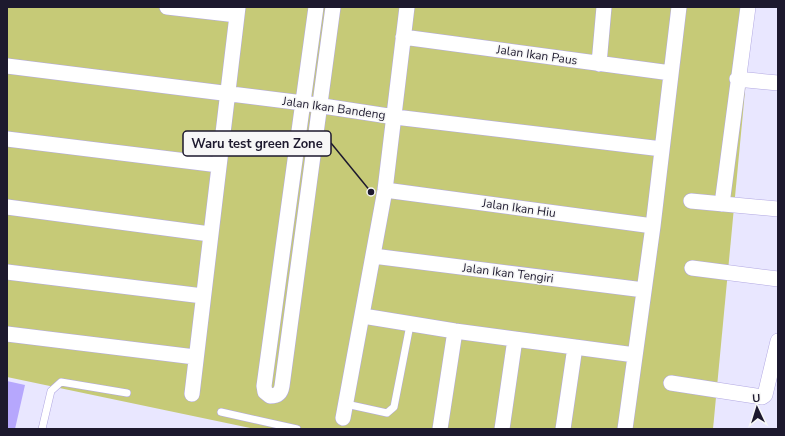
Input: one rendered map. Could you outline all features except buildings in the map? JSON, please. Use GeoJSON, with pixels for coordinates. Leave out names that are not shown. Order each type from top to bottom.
{"type":"FeatureCollection","features":[{"type":"Feature","properties":{"kind":"street"},"geometry":{"type":"LineString","coordinates":[[167,7],[238,11],[195,357],[192,394]]}},
{"type":"Feature","properties":{"kind":"street"},"geometry":{"type":"LineString","coordinates":[[316,7],[264,386],[265,392],[270,396],[277,395],[281,390],[321,106],[333,7]]}},
{"type":"Feature","properties":{"kind":"street"},"geometry":{"type":"LineString","coordinates":[[345,411],[385,190],[395,117],[407,7]]}},
{"type":"Feature","properties":{"kind":"street"},"geometry":{"type":"LineString","coordinates":[[599,64],[604,7]]}},
{"type":"Feature","properties":{"kind":"street"},"geometry":{"type":"LineString","coordinates":[[625,429],[653,226],[679,7]]}},
{"type":"Feature","properties":{"kind":"street"},"geometry":{"type":"LineString","coordinates":[[722,204],[737,79],[748,7]]}},
{"type":"Feature","properties":{"kind":"street","name":"Jalan Ikan Paus"},"geometry":{"type":"LineString","coordinates":[[403,37],[671,73]]}},
{"type":"Feature","properties":{"kind":"street","name":"Jalan Ikan Bandeng"},"geometry":{"type":"LineString","coordinates":[[7,66],[303,103],[395,117],[662,149]]}},
{"type":"Feature","properties":{"kind":"street"},"geometry":{"type":"LineString","coordinates":[[737,79],[778,83]]}},
{"type":"Feature","properties":{"kind":"street"},"geometry":{"type":"LineString","coordinates":[[7,139],[219,165]]}},
{"type":"Feature","properties":{"kind":"street","name":"Jalan Ikan Hiu"},"geometry":{"type":"LineString","coordinates":[[385,190],[653,226]]}},
{"type":"Feature","properties":{"kind":"street"},"geometry":{"type":"LineString","coordinates":[[691,201],[778,209]]}},
{"type":"Feature","properties":{"kind":"street"},"geometry":{"type":"LineString","coordinates":[[7,207],[210,234]]}},
{"type":"Feature","properties":{"kind":"street"},"geometry":{"type":"LineString","coordinates":[[282,252],[300,255]]}},
{"type":"Feature","properties":{"kind":"street","name":"Jalan Ikan Tengiri"},"geometry":{"type":"LineString","coordinates":[[373,256],[644,290]]}},
{"type":"Feature","properties":{"kind":"street"},"geometry":{"type":"LineString","coordinates":[[692,268],[778,278]]}},
{"type":"Feature","properties":{"kind":"street"},"geometry":{"type":"LineString","coordinates":[[7,272],[203,296]]}},
{"type":"Feature","properties":{"kind":"street"},"geometry":{"type":"LineString","coordinates":[[363,316],[410,325],[634,355]]}},
{"type":"Feature","properties":{"kind":"street"},"geometry":{"type":"LineString","coordinates":[[440,429],[455,331]]}},
{"type":"Feature","properties":{"kind":"street"},"geometry":{"type":"LineString","coordinates":[[7,334],[195,357]]}},
{"type":"Feature","properties":{"kind":"street"},"geometry":{"type":"LineString","coordinates":[[502,429],[515,339]]}},
{"type":"Feature","properties":{"kind":"street"},"geometry":{"type":"LineString","coordinates":[[671,383],[762,397],[765,395],[778,341]]}},
{"type":"Feature","properties":{"kind":"street"},"geometry":{"type":"LineString","coordinates":[[563,429],[575,347]]}},
{"type":"Feature","properties":{"kind":"lane"},"geometry":{"type":"LineString","coordinates":[[345,411],[387,413],[394,407],[410,325]]}},
{"type":"Feature","properties":{"kind":"lane"},"geometry":{"type":"LineString","coordinates":[[42,429],[51,391],[61,382],[127,392]]}},
{"type":"Feature","properties":{"kind":"lane"},"geometry":{"type":"LineString","coordinates":[[221,412],[297,429]]}},
{"type":"Feature","properties":{"kind":"green space"},"geometry":{"type":"Polygon","coordinates":[[[7,7],[753,7],[713,429],[255,429],[7,377],[7,7]]]}},
{"type":"Feature","properties":{"kind":"shaded area"},"geometry":{"type":"Polygon","coordinates":[[[7,381],[25,385],[15,429],[7,429],[7,381]]]}},
{"type":"Feature","properties":{"kind":"place","name":"Waru test green Zone"},"geometry":{"type":"Point","coordinates":[371,192]}}]}
